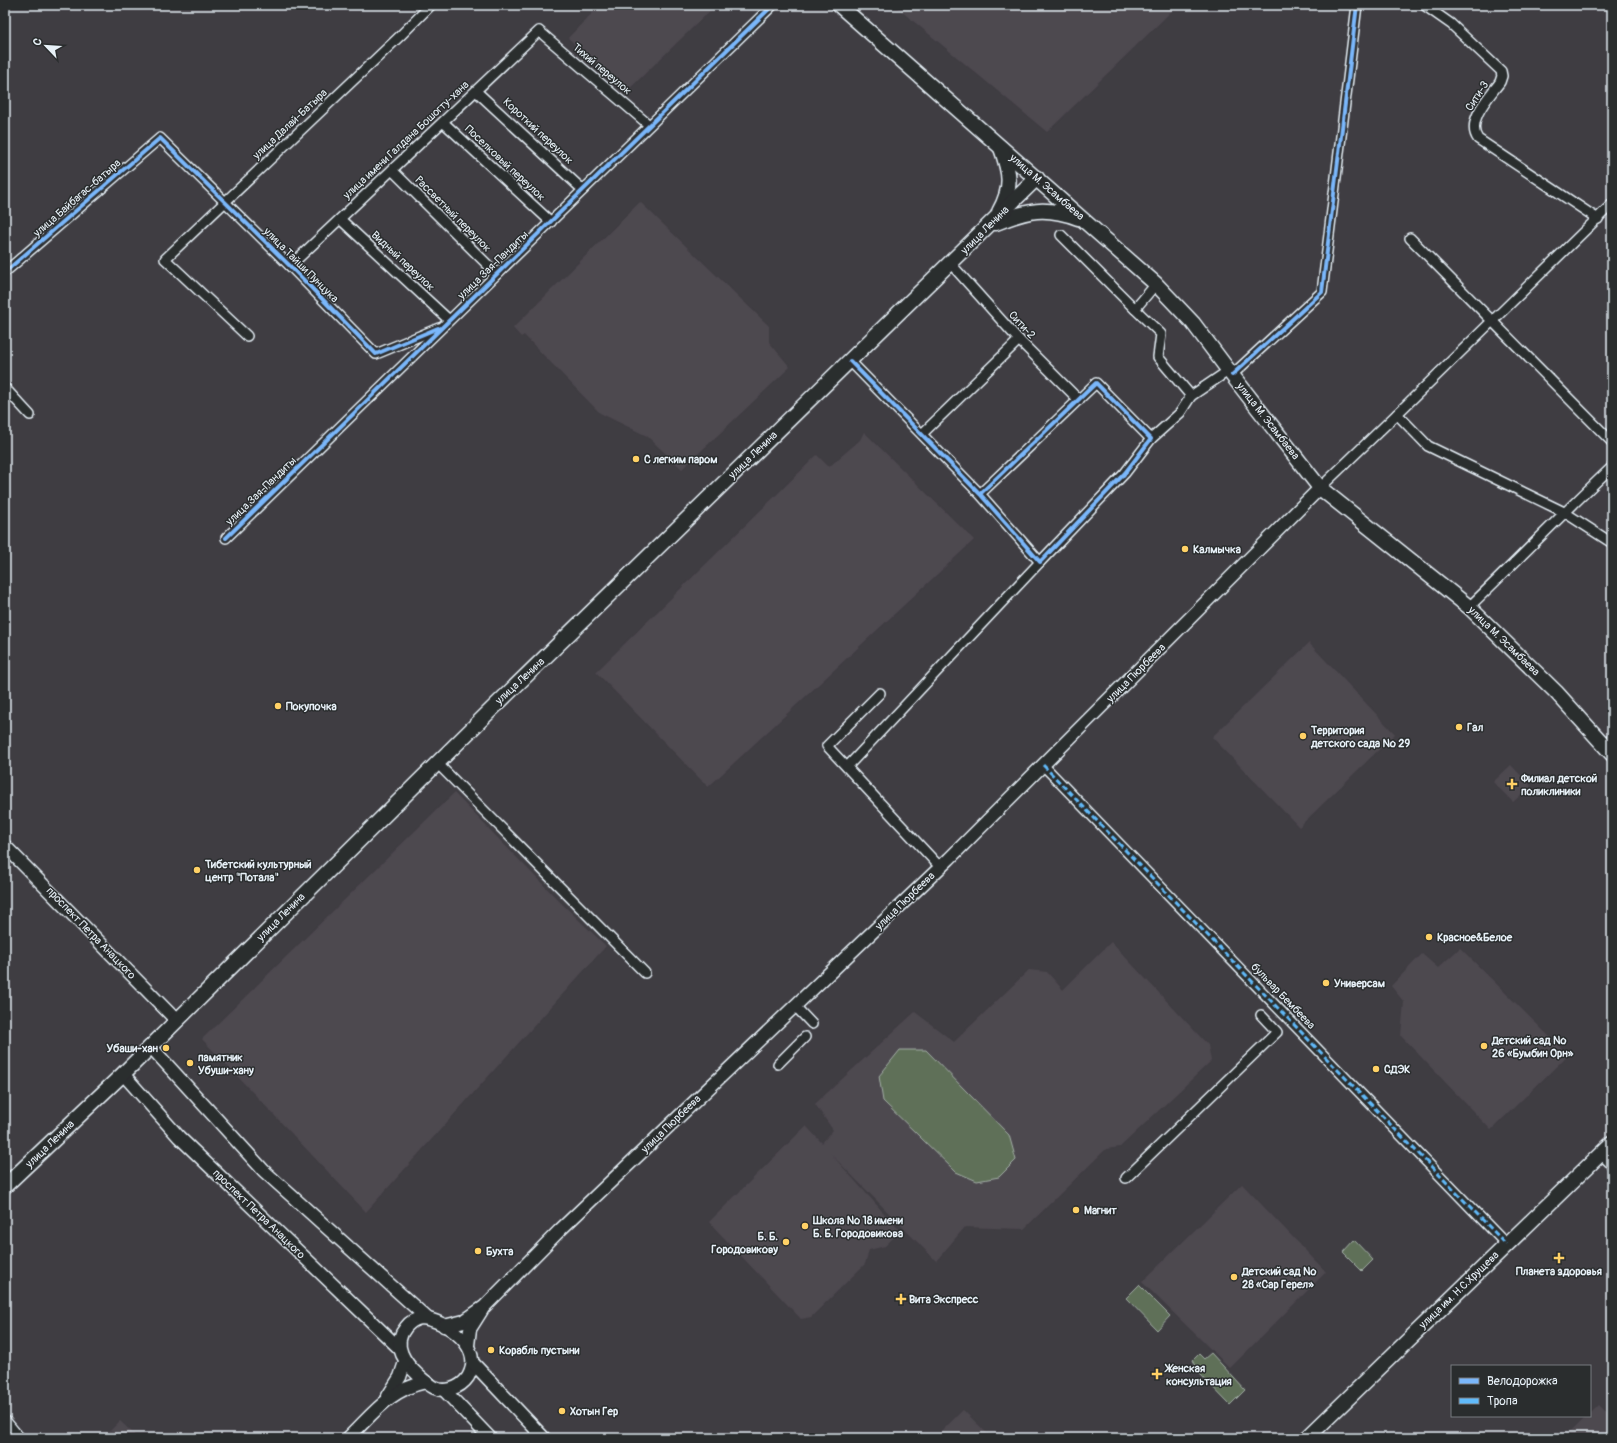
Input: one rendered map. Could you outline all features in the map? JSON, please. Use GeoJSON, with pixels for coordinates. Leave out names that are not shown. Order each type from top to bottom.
{"type":"FeatureCollection","features":[{"type":"Feature","properties":{"kind":"main road","name":"улица М. Эсамбаева"},"geometry":{"type":"LineString","coordinates":[[838,5],[1156,284],[1193,323],[1320,488],[1469,607],[1556,692],[1612,754]]}},
{"type":"Feature","properties":{"kind":"main road"},"geometry":{"type":"LineString","coordinates":[[992,224],[1003,204],[1010,181],[1008,167],[1000,146]]}},
{"type":"Feature","properties":{"kind":"main road","name":"улица Ленина"},"geometry":{"type":"LineString","coordinates":[[5,1186],[151,1047],[437,763],[951,264],[1037,178]]}},
{"type":"Feature","properties":{"kind":"main road"},"geometry":{"type":"LineString","coordinates":[[992,224],[1027,212],[1041,210],[1054,211],[1086,221]]}},
{"type":"Feature","properties":{"kind":"main road","name":"улица Пюрбеева"},"geometry":{"type":"LineString","coordinates":[[484,1308],[559,1231],[940,867],[1320,488]]}},
{"type":"Feature","properties":{"kind":"main road","name":"проспект Петра Анацкого"},"geometry":{"type":"LineString","coordinates":[[5,846],[177,1021]]}},
{"type":"Feature","properties":{"kind":"main road"},"geometry":{"type":"LineString","coordinates":[[151,1047],[264,1171],[427,1318],[444,1326],[468,1345],[472,1353],[473,1363],[471,1372],[466,1380],[459,1386],[444,1390],[432,1388],[405,1362],[399,1348],[399,1340],[403,1331],[417,1318],[427,1318]]}},
{"type":"Feature","properties":{"kind":"main road","name":"проспект Петра Анацкого"},"geometry":{"type":"LineString","coordinates":[[123,1074],[179,1137],[399,1348]]}},
{"type":"Feature","properties":{"kind":"main road","name":"улица им. Н.С.Хрущева"},"geometry":{"type":"LineString","coordinates":[[1307,1438],[1612,1143]]}},
{"type":"Feature","properties":{"kind":"main road"},"geometry":{"type":"LineString","coordinates":[[444,1326],[464,1321],[484,1308]]}},
{"type":"Feature","properties":{"kind":"main road"},"geometry":{"type":"LineString","coordinates":[[468,1345],[470,1330],[484,1308]]}},
{"type":"Feature","properties":{"kind":"main road"},"geometry":{"type":"LineString","coordinates":[[386,1401],[400,1377],[405,1362]]}},
{"type":"Feature","properties":{"kind":"main road"},"geometry":{"type":"LineString","coordinates":[[473,1363],[544,1438]]}},
{"type":"Feature","properties":{"kind":"main road"},"geometry":{"type":"LineString","coordinates":[[348,1438],[386,1401],[409,1386],[426,1382]]}},
{"type":"Feature","properties":{"kind":"main road"},"geometry":{"type":"LineString","coordinates":[[444,1390],[490,1438]]}},
{"type":"Feature","properties":{"kind":"street","name":"улица Далай-Батыра"},"geometry":{"type":"LineString","coordinates":[[247,336],[165,259],[400,36],[430,5]]}},
{"type":"Feature","properties":{"kind":"street","name":"улица Зая-Пандиты"},"geometry":{"type":"LineString","coordinates":[[226,538],[773,5]]}},
{"type":"Feature","properties":{"kind":"street","name":"Сити-3"},"geometry":{"type":"LineString","coordinates":[[1424,5],[1451,24],[1501,72],[1502,76],[1500,82],[1474,122],[1474,130],[1478,139],[1598,219]]}},
{"type":"Feature","properties":{"kind":"street"},"geometry":{"type":"LineString","coordinates":[[847,767],[1124,473],[1151,439],[1180,413],[1191,396],[1230,373],[1322,292],[1358,6]]}},
{"type":"Feature","properties":{"kind":"street","name":"Тихий переулок"},"geometry":{"type":"LineString","coordinates":[[539,31],[649,126]]}},
{"type":"Feature","properties":{"kind":"street","name":"улица имени Галдана Бошогту-хана"},"geometry":{"type":"LineString","coordinates":[[290,266],[539,31]]}},
{"type":"Feature","properties":{"kind":"street","name":"Короткий переулок"},"geometry":{"type":"LineString","coordinates":[[476,91],[583,190]]}},
{"type":"Feature","properties":{"kind":"street","name":"Поселковый переулок"},"geometry":{"type":"LineString","coordinates":[[443,122],[551,222]]}},
{"type":"Feature","properties":{"kind":"street","name":"улица Тайши Пунцука"},"geometry":{"type":"LineString","coordinates":[[160,138],[290,266],[376,354],[447,323]]}},
{"type":"Feature","properties":{"kind":"street","name":"улица Байбагас-батыра"},"geometry":{"type":"LineString","coordinates":[[5,272],[160,138]]}},
{"type":"Feature","properties":{"kind":"street","name":"Рассветный переулок"},"geometry":{"type":"LineString","coordinates":[[392,170],[497,274]]}},
{"type":"Feature","properties":{"kind":"street"},"geometry":{"type":"LineString","coordinates":[[1320,488],[1398,414],[1612,204]]}},
{"type":"Feature","properties":{"kind":"street","name":"Видный переулок"},"geometry":{"type":"LineString","coordinates":[[340,219],[447,323]]}},
{"type":"Feature","properties":{"kind":"street"},"geometry":{"type":"LineString","coordinates":[[1061,235],[1161,334],[1158,357],[1191,396]]}},
{"type":"Feature","properties":{"kind":"street"},"geometry":{"type":"LineString","coordinates":[[1410,238],[1612,442]]}},
{"type":"Feature","properties":{"kind":"street","name":"Сити-2"},"geometry":{"type":"LineString","coordinates":[[951,264],[1019,340],[1078,400]]}},
{"type":"Feature","properties":{"kind":"street"},"geometry":{"type":"LineString","coordinates":[[1135,309],[1156,284]]}},
{"type":"Feature","properties":{"kind":"street"},"geometry":{"type":"LineString","coordinates":[[922,434],[1019,340]]}},
{"type":"Feature","properties":{"kind":"street"},"geometry":{"type":"LineString","coordinates":[[850,361],[980,494],[1040,562]]}},
{"type":"Feature","properties":{"kind":"street"},"geometry":{"type":"LineString","coordinates":[[980,494],[1096,383],[1151,439]]}},
{"type":"Feature","properties":{"kind":"street"},"geometry":{"type":"LineString","coordinates":[[5,388],[30,415]]}},
{"type":"Feature","properties":{"kind":"street"},"geometry":{"type":"LineString","coordinates":[[1398,414],[1421,441],[1428,446],[1564,512],[1612,542]]}},
{"type":"Feature","properties":{"kind":"street"},"geometry":{"type":"LineString","coordinates":[[1469,607],[1515,564],[1564,512],[1612,467]]}},
{"type":"Feature","properties":{"kind":"street"},"geometry":{"type":"LineString","coordinates":[[880,694],[828,746],[940,867]]}},
{"type":"Feature","properties":{"kind":"street"},"geometry":{"type":"LineString","coordinates":[[437,763],[645,973]]}},
{"type":"Feature","properties":{"kind":"street","name":"бульвар Бембеева"},"geometry":{"type":"LineString","coordinates":[[1043,765],[1506,1244]]}},
{"type":"Feature","properties":{"kind":"street"},"geometry":{"type":"LineString","coordinates":[[795,1006],[812,1024]]}},
{"type":"Feature","properties":{"kind":"street"},"geometry":{"type":"LineString","coordinates":[[1126,1178],[1277,1032],[1261,1015]]}},
{"type":"Feature","properties":{"kind":"street"},"geometry":{"type":"LineString","coordinates":[[778,1064],[805,1037]]}},
{"type":"Feature","properties":{"kind":"street"},"geometry":{"type":"LineString","coordinates":[[1601,1154],[1612,1165]]}},
{"type":"Feature","properties":{"kind":"street"},"geometry":{"type":"LineString","coordinates":[[5,1420],[20,1438]]}},
{"type":"Feature","properties":{"kind":"shaded area"},"geometry":{"type":"Polygon","coordinates":[[[600,5],[716,5],[626,92],[568,38],[600,5]]]}},
{"type":"Feature","properties":{"kind":"shaded area"},"geometry":{"type":"Polygon","coordinates":[[[894,5],[1178,5],[1047,132],[894,5]]]}},
{"type":"Feature","properties":{"kind":"shaded area"},"geometry":{"type":"Polygon","coordinates":[[[640,202],[769,326],[769,342],[790,367],[682,469],[647,436],[600,413],[524,335],[521,337],[513,328],[640,202]]]}},
{"type":"Feature","properties":{"kind":"shaded area"},"geometry":{"type":"Polygon","coordinates":[[[864,432],[974,540],[708,787],[596,672],[817,455],[829,467],[860,440],[864,432]]]}},
{"type":"Feature","properties":{"kind":"shaded area","name":"Территория детского сада № 29"},"geometry":{"type":"Polygon","coordinates":[[[1309,643],[1395,734],[1299,827],[1212,737],[1309,643]]]}},
{"type":"Feature","properties":{"kind":"shaded area","name":"Филиал детской поликлиники"},"geometry":{"type":"Polygon","coordinates":[[[1511,765],[1531,786],[1513,802],[1493,782],[1511,765]]]}},
{"type":"Feature","properties":{"kind":"shaded area"},"geometry":{"type":"Polygon","coordinates":[[[454,793],[560,902],[606,946],[366,1212],[202,1039],[454,793]]]}},
{"type":"Feature","properties":{"kind":"shaded area"},"geometry":{"type":"Polygon","coordinates":[[[1111,942],[1208,1045],[1211,1061],[1120,1147],[1106,1149],[1024,1229],[965,1227],[936,1261],[830,1153],[900,1231],[885,1246],[869,1250],[865,1264],[811,1317],[801,1319],[709,1222],[806,1126],[822,1143],[833,1130],[815,1104],[915,1012],[954,1042],[1029,970],[1047,972],[1063,990],[1111,942]]]}},
{"type":"Feature","properties":{"kind":"shaded area","name":"Детский сад № 26 «Бумбин Орн»"},"geometry":{"type":"Polygon","coordinates":[[[1460,948],[1568,1055],[1491,1130],[1401,1036],[1404,1002],[1391,986],[1422,954],[1438,968],[1460,948]]]}},
{"type":"Feature","properties":{"kind":"shaded area","name":"Детский сад № 28 «Сар Герел»"},"geometry":{"type":"Polygon","coordinates":[[[1242,1184],[1326,1272],[1230,1368],[1142,1282],[1242,1184]]]}},
{"type":"Feature","properties":{"kind":"shaded area"},"geometry":{"type":"Polygon","coordinates":[[[1599,1405],[1612,1418],[1612,1438],[1565,1438],[1586,1417],[1591,1417],[1591,1413],[1599,1405]]]}},
{"type":"Feature","properties":{"kind":"shaded area"},"geometry":{"type":"Polygon","coordinates":[[[963,1410],[992,1438],[935,1438],[963,1410]]]}},
{"type":"Feature","properties":{"kind":"shaded area"},"geometry":{"type":"Polygon","coordinates":[[[120,1421],[138,1438],[103,1438],[120,1421]]]}},
{"type":"Feature","properties":{"kind":"green space"},"geometry":{"type":"Polygon","coordinates":[[[900,1050],[926,1050],[1009,1135],[1016,1160],[999,1177],[977,1181],[956,1172],[883,1101],[879,1076],[900,1050]]]}},
{"type":"Feature","properties":{"kind":"green space"},"geometry":{"type":"Polygon","coordinates":[[[1354,1240],[1373,1260],[1362,1271],[1343,1252],[1354,1240]]]}},
{"type":"Feature","properties":{"kind":"green space"},"geometry":{"type":"Polygon","coordinates":[[[1139,1285],[1170,1316],[1157,1330],[1126,1298],[1139,1285]]]}},
{"type":"Feature","properties":{"kind":"green space"},"geometry":{"type":"Polygon","coordinates":[[[1211,1353],[1245,1390],[1230,1405],[1200,1374],[1193,1360],[1199,1354],[1204,1359],[1211,1353]]]}},
{"type":"Feature","properties":{"kind":"marked path"},"geometry":{"type":"LineString","coordinates":[[1043,765],[1506,1244]]}},
{"type":"Feature","properties":{"kind":"cycle path"},"geometry":{"type":"LineString","coordinates":[[226,538],[773,5]]}},
{"type":"Feature","properties":{"kind":"cycle path"},"geometry":{"type":"LineString","coordinates":[[1232,375],[1322,292],[1357,5]]}},
{"type":"Feature","properties":{"kind":"cycle path"},"geometry":{"type":"LineString","coordinates":[[5,272],[160,138],[290,266],[376,354],[438,328]]}},
{"type":"Feature","properties":{"kind":"cycle path"},"geometry":{"type":"LineString","coordinates":[[850,361],[980,494],[1040,562],[1125,473],[1151,439],[1096,383],[980,494]]}},
{"type":"Feature","properties":{"kind":"place","name":"С легким паром"},"geometry":{"type":"Point","coordinates":[636,459]}},
{"type":"Feature","properties":{"kind":"place","name":"Калмычка"},"geometry":{"type":"Point","coordinates":[1185,549]}},
{"type":"Feature","properties":{"kind":"place","name":"Покупочка"},"geometry":{"type":"Point","coordinates":[278,706]}},
{"type":"Feature","properties":{"kind":"place","name":"Гал"},"geometry":{"type":"Point","coordinates":[1459,727]}},
{"type":"Feature","properties":{"kind":"place","name":"Территория детского сада № 29"},"geometry":{"type":"Point","coordinates":[1303,736]}},
{"type":"Feature","properties":{"kind":"place","name":"Филиал детской поликлиники"},"geometry":{"type":"Point","coordinates":[1512,784]}},
{"type":"Feature","properties":{"kind":"place","name":"Тибетский культурный центр \"Потала\""},"geometry":{"type":"Point","coordinates":[197,870]}},
{"type":"Feature","properties":{"kind":"place","name":"Красное&Белое"},"geometry":{"type":"Point","coordinates":[1429,937]}},
{"type":"Feature","properties":{"kind":"place","name":"Универсам"},"geometry":{"type":"Point","coordinates":[1326,983]}},
{"type":"Feature","properties":{"kind":"place","name":"Детский сад № 26 «Бумбин Орн»"},"geometry":{"type":"Point","coordinates":[1484,1046]}},
{"type":"Feature","properties":{"kind":"place","name":"Убаши-хан"},"geometry":{"type":"Point","coordinates":[166,1048]}},
{"type":"Feature","properties":{"kind":"place","name":"памятник Убуши-хану"},"geometry":{"type":"Point","coordinates":[190,1063]}},
{"type":"Feature","properties":{"kind":"place","name":"СДЭК"},"geometry":{"type":"Point","coordinates":[1376,1069]}},
{"type":"Feature","properties":{"kind":"place","name":"Магнит"},"geometry":{"type":"Point","coordinates":[1076,1210]}},
{"type":"Feature","properties":{"kind":"place","name":"Школа № 18 имени Б. Б. Городовикова"},"geometry":{"type":"Point","coordinates":[805,1226]}},
{"type":"Feature","properties":{"kind":"place","name":"Б. Б. Городовикову"},"geometry":{"type":"Point","coordinates":[786,1242]}},
{"type":"Feature","properties":{"kind":"place","name":"Бухта"},"geometry":{"type":"Point","coordinates":[478,1251]}},
{"type":"Feature","properties":{"kind":"place","name":"Планета здоровья"},"geometry":{"type":"Point","coordinates":[1559,1258]}},
{"type":"Feature","properties":{"kind":"place","name":"Детский сад № 28 «Сар Герел»"},"geometry":{"type":"Point","coordinates":[1234,1277]}},
{"type":"Feature","properties":{"kind":"place","name":"Вита Экспресс"},"geometry":{"type":"Point","coordinates":[901,1299]}},
{"type":"Feature","properties":{"kind":"place","name":"Корабль пустыни"},"geometry":{"type":"Point","coordinates":[491,1350]}},
{"type":"Feature","properties":{"kind":"place","name":"Женская консультация"},"geometry":{"type":"Point","coordinates":[1157,1374]}},
{"type":"Feature","properties":{"kind":"place","name":"Хотын Гер"},"geometry":{"type":"Point","coordinates":[562,1411]}}]}
